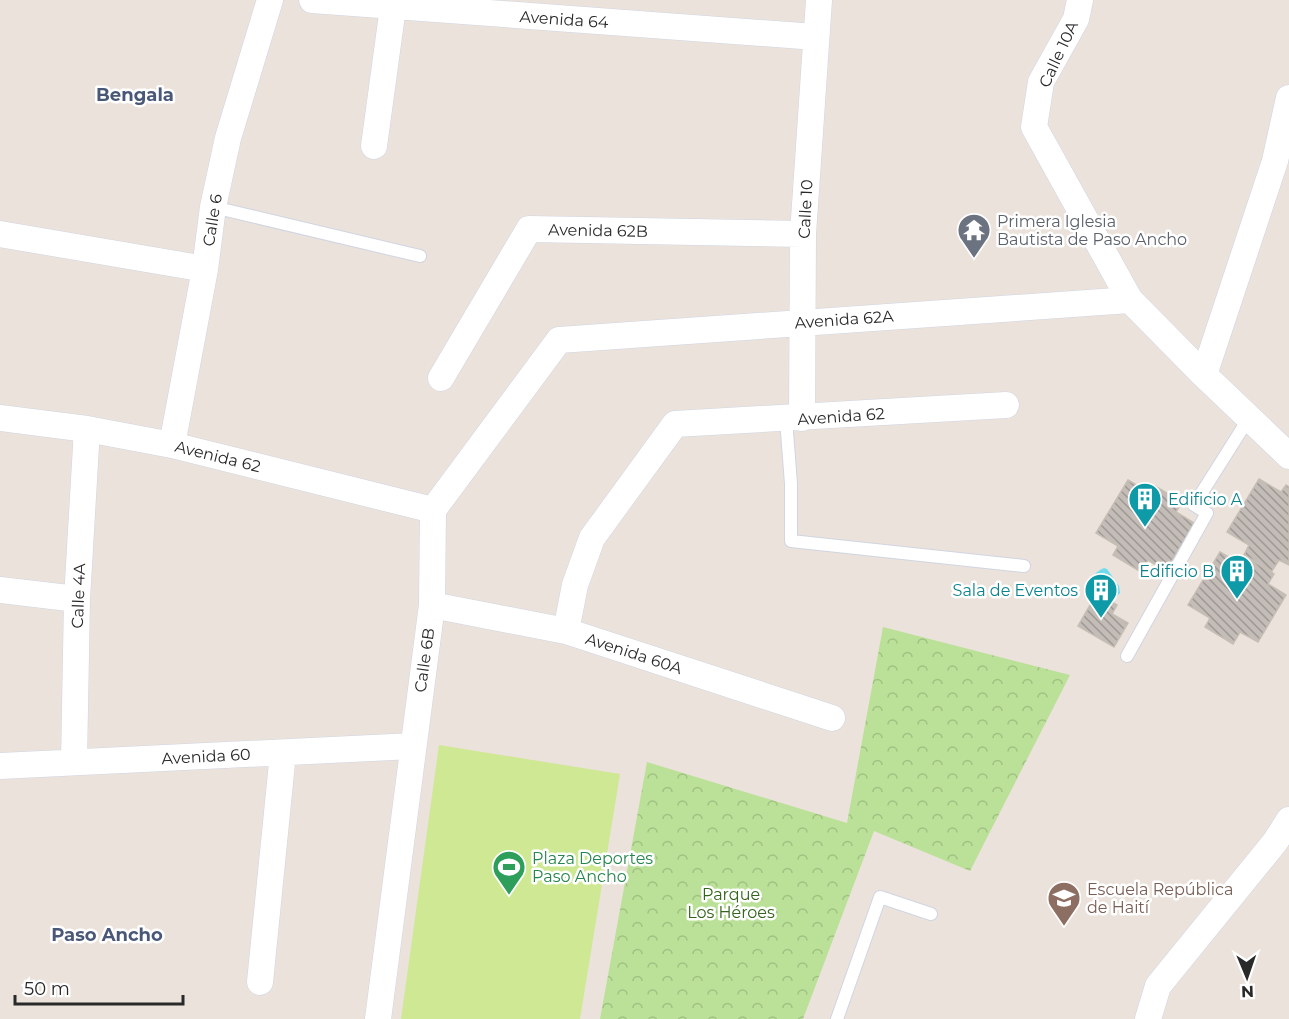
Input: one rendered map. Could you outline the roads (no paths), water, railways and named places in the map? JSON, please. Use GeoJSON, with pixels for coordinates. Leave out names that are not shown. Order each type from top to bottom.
{"type":"FeatureCollection","features":[{"type":"Feature","properties":{"kind":"street","name":"Calle 6"},"geometry":{"type":"LineString","coordinates":[[172,445],[205,269],[213,207],[228,138],[270,0]]}},
{"type":"Feature","properties":{"kind":"street","name":"Avenida 64"},"geometry":{"type":"LineString","coordinates":[[312,0],[816,37]]}},
{"type":"Feature","properties":{"kind":"street","name":"Calle 10"},"geometry":{"type":"LineString","coordinates":[[794,419],[803,322],[803,234],[819,0]]}},
{"type":"Feature","properties":{"kind":"street","name":"Calle 10A"},"geometry":{"type":"LineString","coordinates":[[1080,0],[1076,20],[1041,81],[1034,127],[1130,300],[1289,456]]}},
{"type":"Feature","properties":{"kind":"street"},"geometry":{"type":"LineString","coordinates":[[374,146],[393,7]]}},
{"type":"Feature","properties":{"kind":"street"},"geometry":{"type":"LineString","coordinates":[[1204,375],[1275,161],[1289,98]]}},
{"type":"Feature","properties":{"kind":"street","name":"Avenida 62B"},"geometry":{"type":"LineString","coordinates":[[441,378],[529,229],[803,234]]}},
{"type":"Feature","properties":{"kind":"street"},"geometry":{"type":"LineString","coordinates":[[0,234],[205,269]]}},
{"type":"Feature","properties":{"kind":"street","name":"Avenida 62A"},"geometry":{"type":"LineString","coordinates":[[433,510],[559,340],[1130,300]]}},
{"type":"Feature","properties":{"kind":"street","name":"Avenida 62"},"geometry":{"type":"LineString","coordinates":[[566,631],[575,585],[592,538],[675,424],[794,419],[1006,405]]}},
{"type":"Feature","properties":{"kind":"street","name":"Avenida 62"},"geometry":{"type":"LineString","coordinates":[[0,417],[87,429],[172,445],[433,510]]}},
{"type":"Feature","properties":{"kind":"street","name":"Calle 4A"},"geometry":{"type":"LineString","coordinates":[[74,762],[77,599],[87,429]]}},
{"type":"Feature","properties":{"kind":"street","name":"Calle 6B"},"geometry":{"type":"LineString","coordinates":[[378,1019],[432,605],[433,510]]}},
{"type":"Feature","properties":{"kind":"street"},"geometry":{"type":"LineString","coordinates":[[0,590],[77,599]]}},
{"type":"Feature","properties":{"kind":"street","name":"Avenida 60A"},"geometry":{"type":"LineString","coordinates":[[432,605],[566,631],[832,718]]}},
{"type":"Feature","properties":{"kind":"street","name":"Avenida 60"},"geometry":{"type":"LineString","coordinates":[[0,766],[413,746]]}},
{"type":"Feature","properties":{"kind":"street"},"geometry":{"type":"LineString","coordinates":[[260,982],[283,753]]}},
{"type":"Feature","properties":{"kind":"street"},"geometry":{"type":"LineString","coordinates":[[1148,1019],[1158,986],[1275,842],[1289,820]]}},
{"type":"Feature","properties":{"kind":"lane"},"geometry":{"type":"LineString","coordinates":[[213,207],[420,256]]}},
{"type":"Feature","properties":{"kind":"lane"},"geometry":{"type":"LineString","coordinates":[[1126,656],[1207,513],[1194,505],[1249,418]]}},
{"type":"Feature","properties":{"kind":"lane"},"geometry":{"type":"LineString","coordinates":[[794,419],[791,541],[1024,566]]}},
{"type":"Feature","properties":{"kind":"lane"},"geometry":{"type":"LineString","coordinates":[[837,1019],[880,897],[931,914]]}},
{"type":"Feature","properties":{"kind":"water"},"geometry":{"type":"Polygon","coordinates":[[[1104,568],[1119,586],[1120,593],[1115,598],[1110,598],[1092,584],[1095,574],[1104,568]]]}},
{"type":"Feature","properties":{"kind":"place","name":"Primera Iglesia Bautista de Paso Ancho"},"geometry":{"type":"Point","coordinates":[974,259]}},
{"type":"Feature","properties":{"kind":"place","name":"Edificio A"},"geometry":{"type":"Point","coordinates":[1145,528]}},
{"type":"Feature","properties":{"kind":"place","name":"Edificio B"},"geometry":{"type":"Point","coordinates":[1237,600]}},
{"type":"Feature","properties":{"kind":"place","name":"Sala de Eventos"},"geometry":{"type":"Point","coordinates":[1101,619]}},
{"type":"Feature","properties":{"kind":"place","name":"Plaza Deportes Paso Ancho"},"geometry":{"type":"Point","coordinates":[509,896]}},
{"type":"Feature","properties":{"kind":"place","name":"Escuela República de Haití"},"geometry":{"type":"Point","coordinates":[1064,927]}},
{"type":"Feature","properties":{"kind":"district","name":"Bengala"},"geometry":{"type":"Point","coordinates":[135,95]}},
{"type":"Feature","properties":{"kind":"district","name":"Paso Ancho"},"geometry":{"type":"Point","coordinates":[107,935]}},
{"type":"Feature","properties":{"kind":"park label","name":"Parque Los Héroes"},"geometry":{"type":"Point","coordinates":[731,903]}}]}
